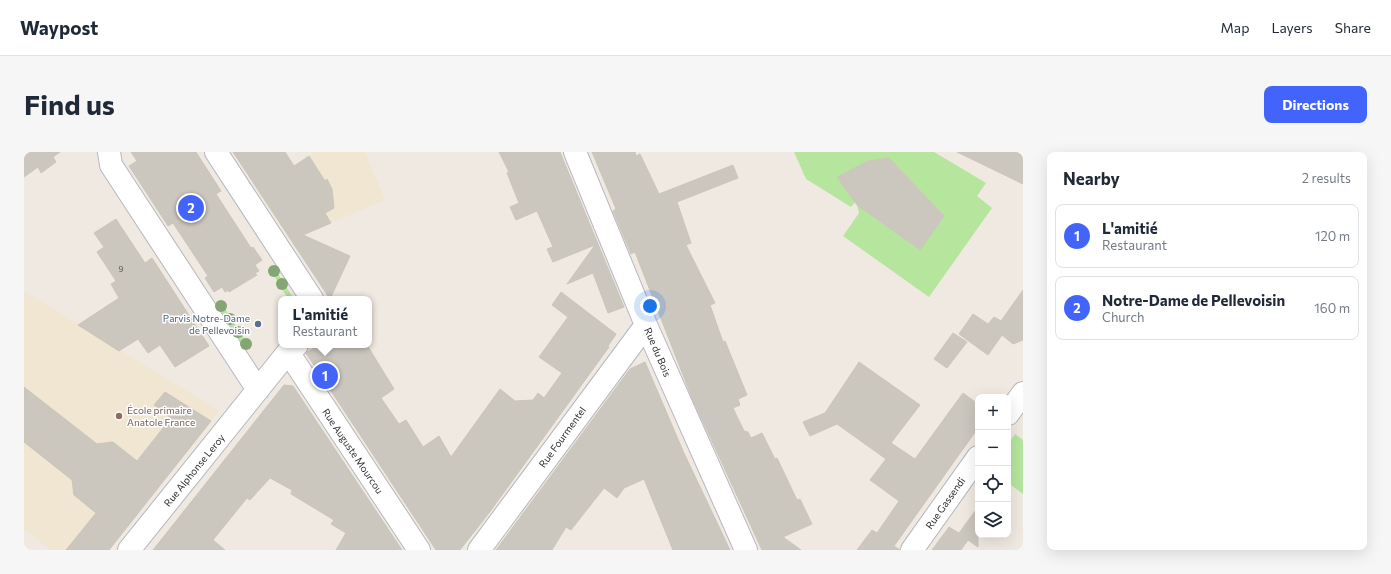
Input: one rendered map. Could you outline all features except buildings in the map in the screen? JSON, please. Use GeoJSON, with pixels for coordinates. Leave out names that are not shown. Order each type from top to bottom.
{"type":"FeatureCollection","features":[{"type":"Feature","properties":{"kind":"street"},"geometry":{"type":"LineString","coordinates":[[109,152],[111,165],[258,390]]}},
{"type":"Feature","properties":{"kind":"street"},"geometry":{"type":"LineString","coordinates":[[216,152],[310,296]]}},
{"type":"Feature","properties":{"kind":"street","name":"Rue du Bois"},"geometry":{"type":"LineString","coordinates":[[575,152],[646,325],[746,550]]}},
{"type":"Feature","properties":{"kind":"street","name":"Rue Fourmentel"},"geometry":{"type":"LineString","coordinates":[[479,550],[646,325]]}},
{"type":"Feature","properties":{"kind":"street","name":"Rue Alphonse Leroy"},"geometry":{"type":"LineString","coordinates":[[129,550],[292,348]]}},
{"type":"Feature","properties":{"kind":"street","name":"Rue Auguste Mourcou"},"geometry":{"type":"LineString","coordinates":[[292,348],[419,550]]}},
{"type":"Feature","properties":{"kind":"street"},"geometry":{"type":"LineString","coordinates":[[1011,410],[1023,393]]}},
{"type":"Feature","properties":{"kind":"street","name":"Rue Gassendi"},"geometry":{"type":"LineString","coordinates":[[912,550],[975,461]]}},
{"type":"Feature","properties":{"kind":"shaded area"},"geometry":{"type":"Polygon","coordinates":[[[315,152],[365,152],[385,200],[309,232],[297,251],[257,190],[315,152]]]}},
{"type":"Feature","properties":{"kind":"shaded area","name":"École primaire Anatole France"},"geometry":{"type":"Polygon","coordinates":[[[24,291],[219,411],[109,550],[51,550],[24,529],[24,291]]]}},
{"type":"Feature","properties":{"kind":"green space"},"geometry":{"type":"Polygon","coordinates":[[[794,152],[934,152],[986,183],[977,196],[992,208],[929,297],[843,236],[859,213],[857,205],[920,250],[944,216],[889,158],[868,161],[837,177],[855,202],[851,207],[806,179],[794,152]]]}},
{"type":"Feature","properties":{"kind":"green space"},"geometry":{"type":"Polygon","coordinates":[[[275,269],[292,296],[286,296],[271,271],[275,269]]]}},
{"type":"Feature","properties":{"kind":"green space"},"geometry":{"type":"Polygon","coordinates":[[[222,304],[248,344],[244,347],[218,306],[222,304]]]}},
{"type":"Feature","properties":{"kind":"green space"},"geometry":{"type":"Polygon","coordinates":[[[1015,434],[1023,440],[1023,494],[1011,485],[1011,440],[1015,434]]]}},
{"type":"Feature","properties":{"kind":"place","name":"Notre-Dame de Pellevoisin"},"geometry":{"type":"Point","coordinates":[191,208]}},
{"type":"Feature","properties":{"kind":"place","name":"Parvis Notre-Dame de Pellevoisin"},"geometry":{"type":"Point","coordinates":[258,324]}},
{"type":"Feature","properties":{"kind":"place","name":"L'amitié"},"geometry":{"type":"Point","coordinates":[325,376]}},
{"type":"Feature","properties":{"kind":"place","name":"École primaire Anatole France"},"geometry":{"type":"Point","coordinates":[119,416]}}]}
